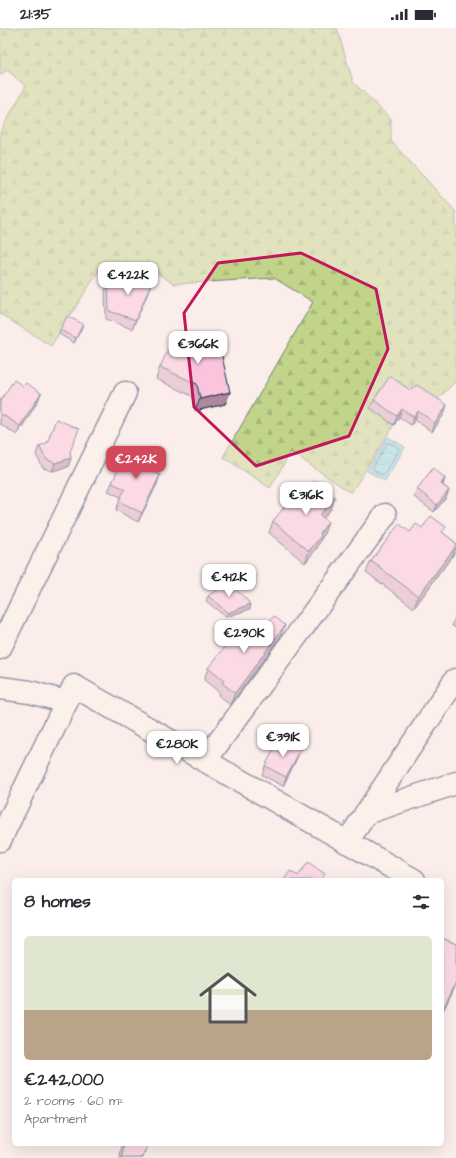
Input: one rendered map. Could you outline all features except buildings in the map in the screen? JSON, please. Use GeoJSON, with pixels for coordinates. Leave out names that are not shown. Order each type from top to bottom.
{"type":"FeatureCollection","features":[{"type":"Feature","properties":{"kind":"street"},"geometry":{"type":"LineString","coordinates":[[0,648],[125,393]]}},
{"type":"Feature","properties":{"kind":"street"},"geometry":{"type":"LineString","coordinates":[[205,761],[386,515]]}},
{"type":"Feature","properties":{"kind":"street"},"geometry":{"type":"LineString","coordinates":[[347,842],[456,680]]}},
{"type":"Feature","properties":{"kind":"street"},"geometry":{"type":"LineString","coordinates":[[0,840],[74,686],[410,878]]}},
{"type":"Feature","properties":{"kind":"street"},"geometry":{"type":"LineString","coordinates":[[0,688],[30,692],[66,702]]}},
{"type":"Feature","properties":{"kind":"street"},"geometry":{"type":"LineString","coordinates":[[366,813],[456,783]]}},
{"type":"Feature","properties":{"kind":"highlighted area"},"geometry":{"type":"Polygon","coordinates":[[[301,253],[376,289],[388,349],[349,436],[256,466],[194,407],[184,313],[218,263],[301,253]]]}},
{"type":"Feature","properties":{"kind":"green space"},"geometry":{"type":"Polygon","coordinates":[[[0,28],[337,28],[353,82],[391,119],[391,141],[456,212],[456,381],[432,405],[387,385],[394,425],[351,493],[291,452],[270,488],[223,457],[313,302],[274,278],[174,284],[145,266],[99,270],[51,346],[0,314],[0,132],[26,86],[7,70],[0,75],[0,28]]]}},
{"type":"Feature","properties":{"kind":"water"},"geometry":{"type":"Polygon","coordinates":[[[388,437],[405,447],[385,481],[367,471],[388,437]]]}}]}
